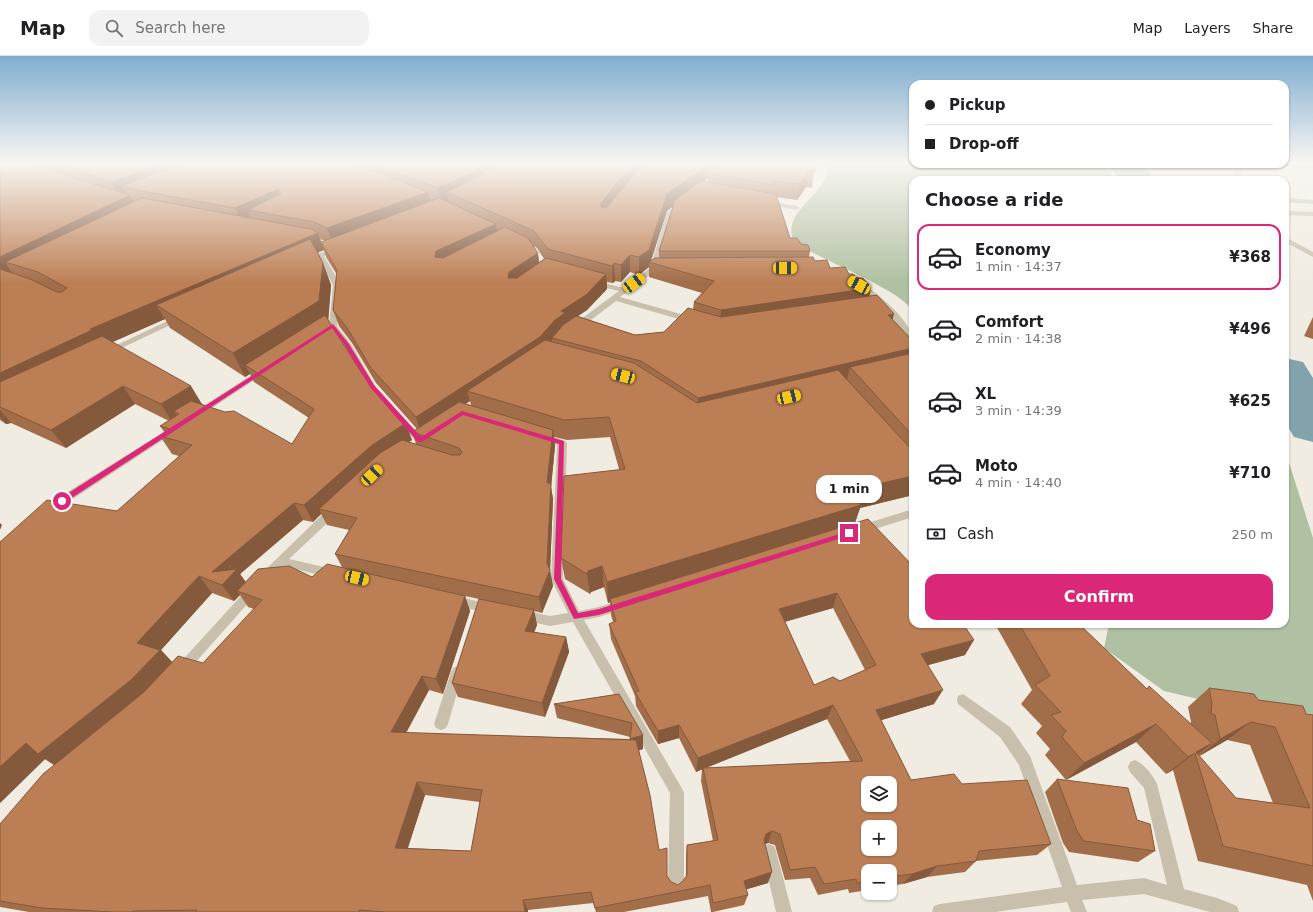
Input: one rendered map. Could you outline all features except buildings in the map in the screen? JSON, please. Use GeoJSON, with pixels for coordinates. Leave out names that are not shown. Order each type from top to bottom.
{"type":"FeatureCollection","features":[{"type":"Feature","properties":{"kind":"street"},"geometry":{"type":"LineString","coordinates":[[653,269],[670,212],[683,203]]}},
{"type":"Feature","properties":{"kind":"street"},"geometry":{"type":"LineString","coordinates":[[765,203],[797,208]]}},
{"type":"Feature","properties":{"kind":"street"},"geometry":{"type":"LineString","coordinates":[[1289,206],[1301,214]]}},
{"type":"Feature","properties":{"kind":"street"},"geometry":{"type":"LineString","coordinates":[[1289,212],[1313,214]]}},
{"type":"Feature","properties":{"kind":"street"},"geometry":{"type":"LineString","coordinates":[[1289,241],[1313,255]]}},
{"type":"Feature","properties":{"kind":"street"},"geometry":{"type":"LineString","coordinates":[[299,265],[320,255],[329,248],[346,244]]}},
{"type":"Feature","properties":{"kind":"street"},"geometry":{"type":"LineString","coordinates":[[320,255],[337,285],[329,328],[347,344],[356,362],[377,392]]}},
{"type":"Feature","properties":{"kind":"street"},"geometry":{"type":"LineString","coordinates":[[567,334],[653,269],[668,269]]}},
{"type":"Feature","properties":{"kind":"street"},"geometry":{"type":"LineString","coordinates":[[586,280],[624,290]]}},
{"type":"Feature","properties":{"kind":"street"},"geometry":{"type":"LineString","coordinates":[[853,282],[885,304],[909,334]]}},
{"type":"Feature","properties":{"kind":"street"},"geometry":{"type":"LineString","coordinates":[[615,298],[697,322]]}},
{"type":"Feature","properties":{"kind":"street"},"geometry":{"type":"LineString","coordinates":[[869,306],[885,304]]}},
{"type":"Feature","properties":{"kind":"street"},"geometry":{"type":"LineString","coordinates":[[101,354],[186,316]]}},
{"type":"Feature","properties":{"kind":"street"},"geometry":{"type":"LineString","coordinates":[[42,514],[273,364]]}},
{"type":"Feature","properties":{"kind":"street"},"geometry":{"type":"LineString","coordinates":[[392,410],[416,443],[432,432]]}},
{"type":"Feature","properties":{"kind":"street"},"geometry":{"type":"LineString","coordinates":[[200,412],[212,417]]}},
{"type":"Feature","properties":{"kind":"street"},"geometry":{"type":"LineString","coordinates":[[533,434],[562,443],[558,579],[576,616],[678,792],[676,886]]}},
{"type":"Feature","properties":{"kind":"street"},"geometry":{"type":"LineString","coordinates":[[174,678],[280,561],[343,502]]}},
{"type":"Feature","properties":{"kind":"street"},"geometry":{"type":"LineString","coordinates":[[850,533],[909,514]]}},
{"type":"Feature","properties":{"kind":"street"},"geometry":{"type":"LineString","coordinates":[[280,561],[342,575]]}},
{"type":"Feature","properties":{"kind":"street"},"geometry":{"type":"LineString","coordinates":[[448,600],[550,621],[599,612],[636,600]]}},
{"type":"Feature","properties":{"kind":"street"},"geometry":{"type":"LineString","coordinates":[[474,621],[479,607]]}},
{"type":"Feature","properties":{"kind":"street"},"geometry":{"type":"LineString","coordinates":[[441,724],[462,658]]}},
{"type":"Feature","properties":{"kind":"street"},"geometry":{"type":"LineString","coordinates":[[963,700],[1005,732],[1025,761],[1079,912]]}},
{"type":"Feature","properties":{"kind":"street"},"geometry":{"type":"LineString","coordinates":[[1135,767],[1150,784],[1178,896]]}},
{"type":"Feature","properties":{"kind":"street"},"geometry":{"type":"LineString","coordinates":[[769,852],[784,912]]}},
{"type":"Feature","properties":{"kind":"street"},"geometry":{"type":"LineString","coordinates":[[940,912],[1073,893],[1144,886],[1217,906],[1230,912]]}},
{"type":"Feature","properties":{"kind":"green space"},"geometry":{"type":"Polygon","coordinates":[[[806,203],[909,203],[909,307],[887,290],[810,251],[798,243],[792,237],[792,226],[795,217],[806,203]]]}},
{"type":"Feature","properties":{"kind":"green space"},"geometry":{"type":"Polygon","coordinates":[[[1289,463],[1313,538],[1313,726],[1164,691],[1104,648],[1108,628],[1289,628],[1289,463]]]}},
{"type":"Feature","properties":{"kind":"waterway"},"geometry":{"type":"LineString","coordinates":[[1289,380],[1313,424]]}},
{"type":"Feature","properties":{"kind":"route"},"geometry":{"type":"LineString","coordinates":[[62,501],[333,326],[347,344],[356,362],[372,386],[420,440],[462,412],[562,443],[558,579],[576,616],[599,612],[849,533]]}}]}
